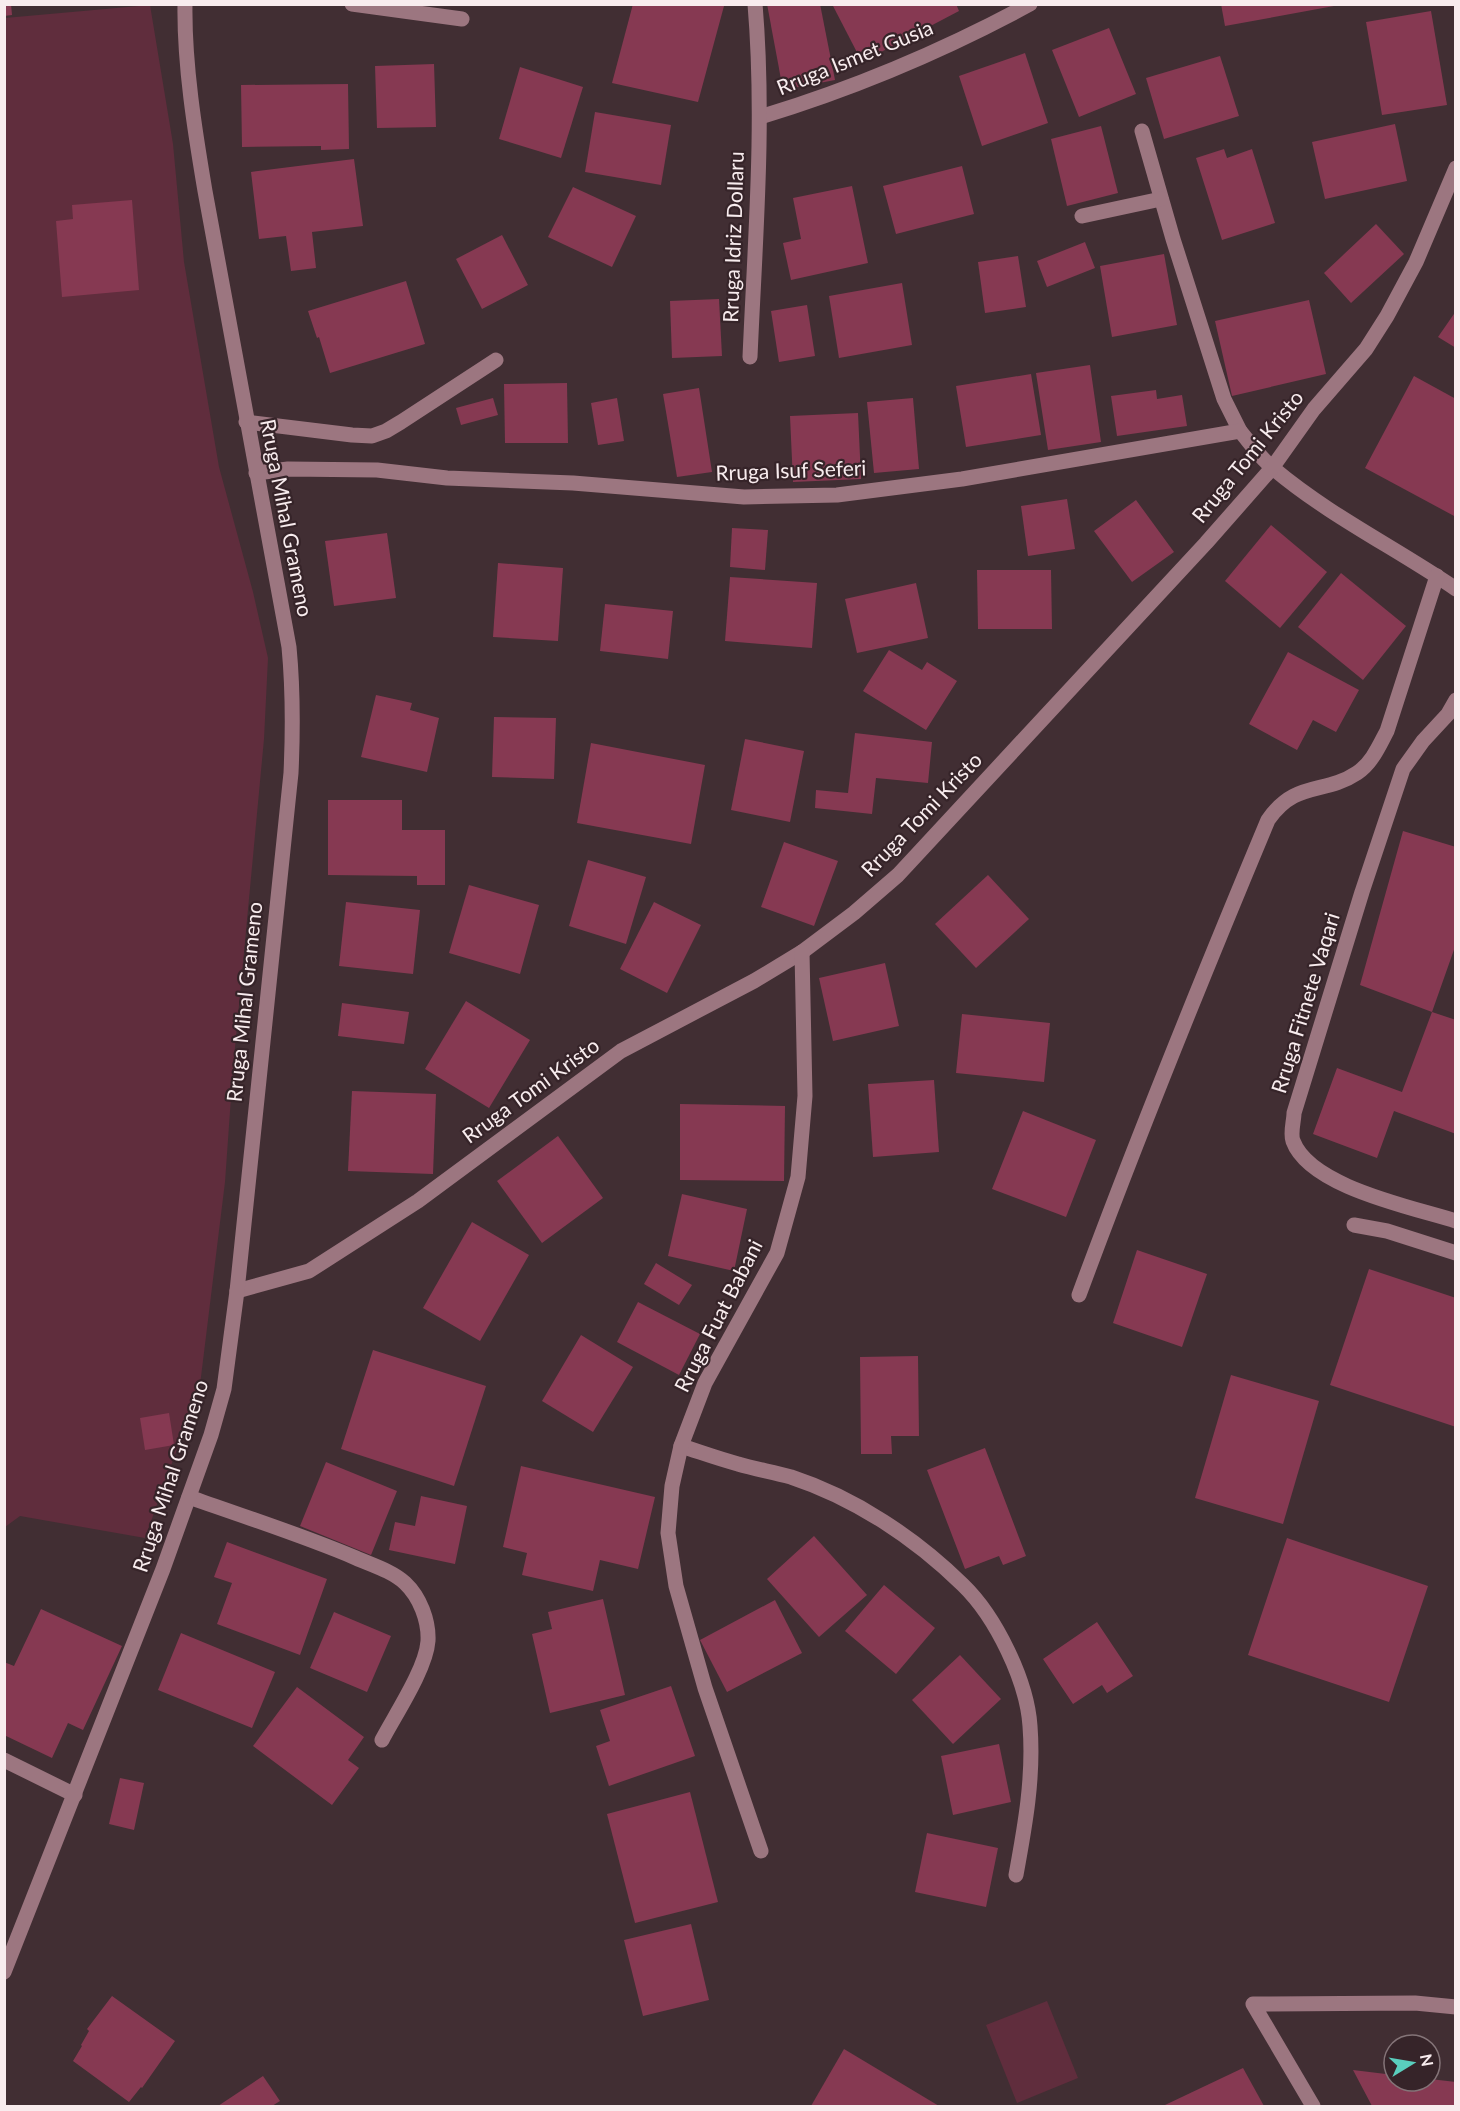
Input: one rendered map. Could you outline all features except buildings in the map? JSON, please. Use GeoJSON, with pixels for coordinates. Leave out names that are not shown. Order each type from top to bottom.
{"type":"FeatureCollection","features":[{"type":"Feature","properties":{"kind":"street","name":"Rruga Mihal Grameno"},"geometry":{"type":"LineString","coordinates":[[4,1972],[163,1569],[211,1435],[224,1389],[237,1291],[291,773],[293,725],[289,647],[216,259],[197,140],[185,25],[185,4]]}},
{"type":"Feature","properties":{"kind":"street"},"geometry":{"type":"LineString","coordinates":[[352,4],[462,19]]}},
{"type":"Feature","properties":{"kind":"street","name":"Rruga Idriz Dollaru"},"geometry":{"type":"LineString","coordinates":[[750,357],[760,117],[760,61],[755,4]]}},
{"type":"Feature","properties":{"kind":"street","name":"Rruga Ismet Gusia"},"geometry":{"type":"LineString","coordinates":[[760,117],[826,95],[903,64],[1030,4]]}},
{"type":"Feature","properties":{"kind":"street"},"geometry":{"type":"LineString","coordinates":[[1142,131],[1224,399],[1240,431],[1272,468],[1325,506],[1455,589]]}},
{"type":"Feature","properties":{"kind":"street","name":"Rruga Tomi Kristo"},"geometry":{"type":"LineString","coordinates":[[237,1291],[309,1270],[418,1200],[621,1051],[754,981],[802,952],[854,913],[898,874],[1206,543],[1272,468],[1314,409],[1366,349],[1416,262],[1455,168]]}},
{"type":"Feature","properties":{"kind":"street"},"geometry":{"type":"LineString","coordinates":[[1082,216],[1161,199]]}},
{"type":"Feature","properties":{"kind":"street"},"geometry":{"type":"LineString","coordinates":[[246,422],[372,436],[401,422],[496,360]]}},
{"type":"Feature","properties":{"kind":"street","name":"Rruga Isuf Seferi"},"geometry":{"type":"LineString","coordinates":[[256,473],[288,469],[377,471],[447,478],[573,483],[744,497],[837,495],[962,478],[1240,431]]}},
{"type":"Feature","properties":{"kind":"street"},"geometry":{"type":"LineString","coordinates":[[1079,1295],[1143,1125],[1268,820],[1276,809],[1303,790],[1339,782],[1360,772],[1377,751],[1387,731],[1437,576]]}},
{"type":"Feature","properties":{"kind":"street","name":"Rruga Fitnete Vaqari"},"geometry":{"type":"LineString","coordinates":[[1455,700],[1452,714],[1423,741],[1403,769],[1362,892],[1294,1113],[1292,1139],[1303,1158],[1324,1174],[1347,1187],[1455,1221]]}},
{"type":"Feature","properties":{"kind":"street","name":"Rruga Fuat Babani"},"geometry":{"type":"LineString","coordinates":[[761,1851],[705,1688],[676,1586],[668,1533],[672,1486],[681,1446],[705,1383],[777,1252],[798,1177],[805,1095],[802,952]]}},
{"type":"Feature","properties":{"kind":"street"},"geometry":{"type":"LineString","coordinates":[[1354,1224],[1387,1231],[1455,1253]]}},
{"type":"Feature","properties":{"kind":"street"},"geometry":{"type":"LineString","coordinates":[[681,1446],[791,1478],[841,1498],[890,1525],[964,1586],[994,1624],[1024,1693],[1030,1724],[1031,1767],[1028,1807],[1016,1875]]}},
{"type":"Feature","properties":{"kind":"street"},"geometry":{"type":"LineString","coordinates":[[189,1497],[330,1547],[405,1582],[419,1601],[426,1621],[428,1642],[423,1663],[382,1740]]}},
{"type":"Feature","properties":{"kind":"street"},"geometry":{"type":"LineString","coordinates":[[4,1760],[75,1795]]}},
{"type":"Feature","properties":{"kind":"street"},"geometry":{"type":"LineString","coordinates":[[1313,2106],[1254,2004],[1415,2003],[1455,2007]]}},
{"type":"Feature","properties":{"kind":"shaded area"},"geometry":{"type":"Polygon","coordinates":[[[150,5],[173,144],[184,262],[219,467],[253,592],[268,658],[264,739],[233,1069],[225,1182],[200,1385],[145,1538],[20,1516],[5,1527],[5,18],[150,5]]]}},
{"type":"Feature","properties":{"kind":"shaded area"},"geometry":{"type":"Polygon","coordinates":[[[1047,2001],[1078,2078],[1017,2103],[986,2025],[1047,2001]]]}}]}
